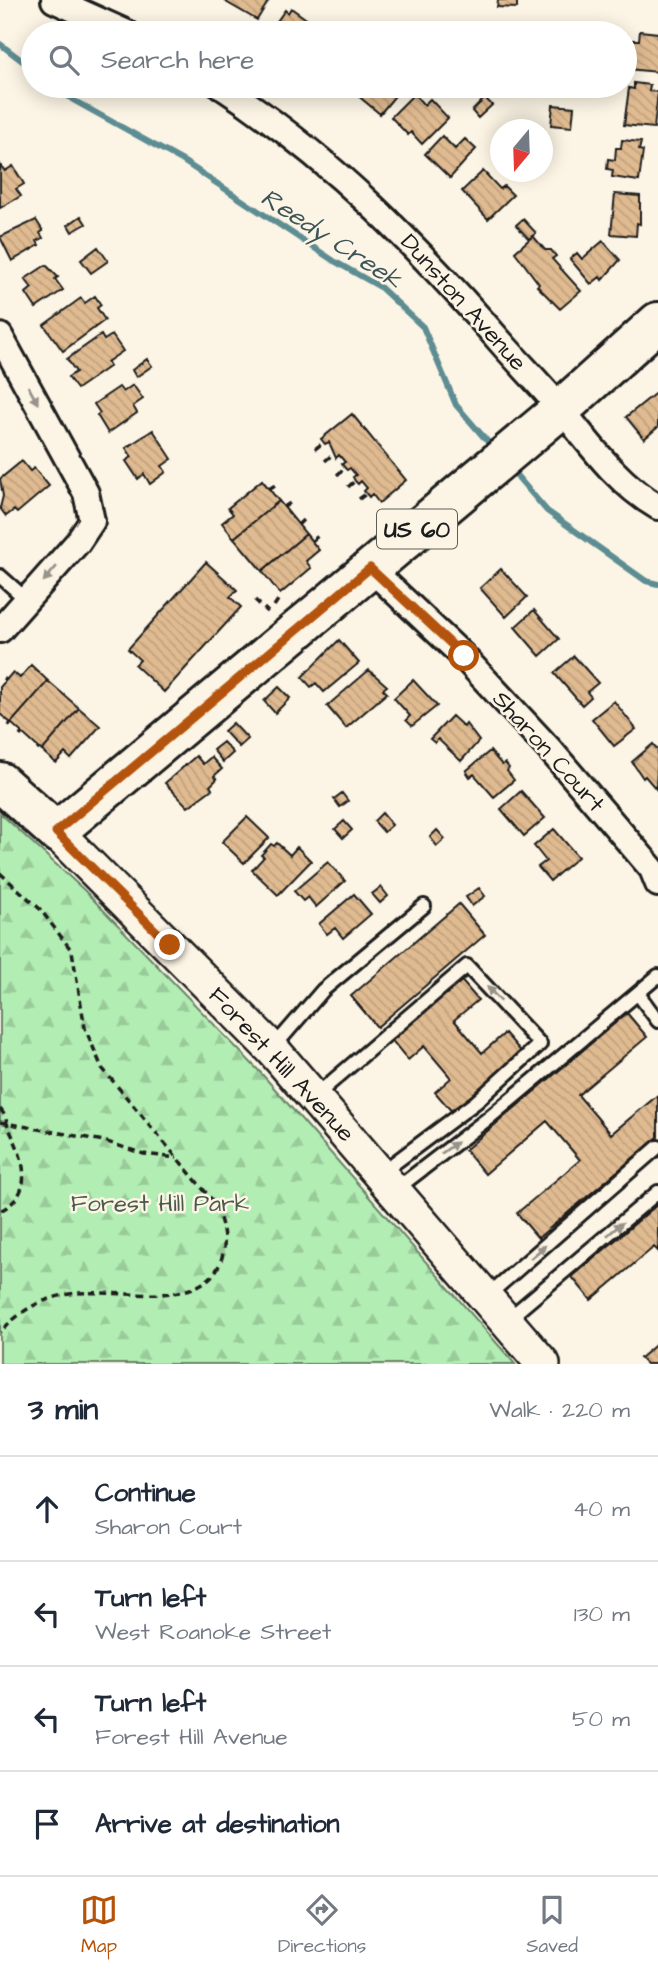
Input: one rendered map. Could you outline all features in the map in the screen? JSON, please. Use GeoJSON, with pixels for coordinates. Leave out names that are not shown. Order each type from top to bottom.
{"type":"FeatureCollection","features":[{"type":"Feature","properties":{"kind":"main road","name":"US 60"},"geometry":{"type":"LineString","coordinates":[[56,832],[555,414],[658,323]]}},
{"type":"Feature","properties":{"kind":"main road","name":"Forest Hill Avenue"},"geometry":{"type":"LineString","coordinates":[[0,782],[56,832],[272,1049],[543,1364]]}},
{"type":"Feature","properties":{"kind":"street"},"geometry":{"type":"LineString","coordinates":[[54,0],[100,21]]}},
{"type":"Feature","properties":{"kind":"street","name":"Dunston Avenue"},"geometry":{"type":"LineString","coordinates":[[238,98],[308,146],[359,191],[433,265],[555,414],[636,495],[658,507]]}},
{"type":"Feature","properties":{"kind":"street"},"geometry":{"type":"LineString","coordinates":[[0,336],[86,493],[92,521],[78,542],[0,630]]}},
{"type":"Feature","properties":{"kind":"street","name":"Sharon Court"},"geometry":{"type":"LineString","coordinates":[[370,568],[464,656],[552,752],[652,869],[658,884]]}},
{"type":"Feature","properties":{"kind":"lane"},"geometry":{"type":"LineString","coordinates":[[0,576],[27,600]]}},
{"type":"Feature","properties":{"kind":"lane"},"geometry":{"type":"LineString","coordinates":[[272,1049],[323,990],[424,906]]}},
{"type":"Feature","properties":{"kind":"lane"},"geometry":{"type":"LineString","coordinates":[[314,1097],[467,966],[540,1044],[388,1182]]}},
{"type":"Feature","properties":{"kind":"lane"},"geometry":{"type":"LineString","coordinates":[[388,1182],[639,995],[658,976]]}},
{"type":"Feature","properties":{"kind":"lane"},"geometry":{"type":"LineString","coordinates":[[639,995],[658,1021]]}},
{"type":"Feature","properties":{"kind":"lane"},"geometry":{"type":"LineString","coordinates":[[497,1309],[658,1147]]}},
{"type":"Feature","properties":{"kind":"lane"},"geometry":{"type":"LineString","coordinates":[[497,1309],[658,1192]]}},
{"type":"Feature","properties":{"kind":"path"},"geometry":{"type":"LineString","coordinates":[[315,449],[324,442]]}},
{"type":"Feature","properties":{"kind":"path"},"geometry":{"type":"LineString","coordinates":[[325,461],[333,454]]}},
{"type":"Feature","properties":{"kind":"path"},"geometry":{"type":"LineString","coordinates":[[337,475],[345,468]]}},
{"type":"Feature","properties":{"kind":"path"},"geometry":{"type":"LineString","coordinates":[[348,487],[355,481]]}},
{"type":"Feature","properties":{"kind":"path"},"geometry":{"type":"LineString","coordinates":[[269,489],[275,485]]}},
{"type":"Feature","properties":{"kind":"path"},"geometry":{"type":"LineString","coordinates":[[359,499],[366,494]]}},
{"type":"Feature","properties":{"kind":"path"},"geometry":{"type":"LineString","coordinates":[[284,507],[290,503]]}},
{"type":"Feature","properties":{"kind":"path"},"geometry":{"type":"LineString","coordinates":[[298,525],[304,519]]}},
{"type":"Feature","properties":{"kind":"path"},"geometry":{"type":"LineString","coordinates":[[312,541],[318,536]]}},
{"type":"Feature","properties":{"kind":"path"},"geometry":{"type":"LineString","coordinates":[[274,606],[280,597]]}},
{"type":"Feature","properties":{"kind":"path"},"geometry":{"type":"LineString","coordinates":[[255,600],[268,612]]}},
{"type":"Feature","properties":{"kind":"path"},"geometry":{"type":"LineString","coordinates":[[0,873],[40,909],[72,951],[85,1028],[102,1068],[213,1201],[222,1221],[225,1243],[215,1275],[197,1287],[151,1295],[66,1294],[23,1309],[0,1332]]}},
{"type":"Feature","properties":{"kind":"path"},"geometry":{"type":"LineString","coordinates":[[0,1109],[19,1148],[26,1178],[12,1205],[0,1211]]}},
{"type":"Feature","properties":{"kind":"path"},"geometry":{"type":"LineString","coordinates":[[0,1122],[104,1141],[144,1154],[179,1159]]}},
{"type":"Feature","properties":{"kind":"green space","name":"Forest Hill Park"},"geometry":{"type":"Polygon","coordinates":[[[0,813],[84,890],[261,1073],[515,1364],[0,1364],[0,813]]]}},
{"type":"Feature","properties":{"kind":"building"},"geometry":{"type":"Polygon","coordinates":[[[269,0],[257,20],[226,2],[269,0]]]}},
{"type":"Feature","properties":{"kind":"building"},"geometry":{"type":"Polygon","coordinates":[[[498,0],[517,0],[517,8],[497,7],[498,0]]]}},
{"type":"Feature","properties":{"kind":"building"},"geometry":{"type":"Polygon","coordinates":[[[291,8],[309,21],[277,21],[285,10],[288,13],[291,8]]]}},
{"type":"Feature","properties":{"kind":"building"},"geometry":{"type":"Polygon","coordinates":[[[640,31],[658,33],[658,72],[637,70],[640,31]]]}},
{"type":"Feature","properties":{"kind":"building"},"geometry":{"type":"Polygon","coordinates":[[[637,83],[650,85],[649,91],[658,92],[654,128],[624,125],[628,98],[637,98],[637,83]]]}},
{"type":"Feature","properties":{"kind":"building"},"geometry":{"type":"Polygon","coordinates":[[[361,98],[393,98],[380,114],[361,98]]]}},
{"type":"Feature","properties":{"kind":"building"},"geometry":{"type":"Polygon","coordinates":[[[410,98],[418,98],[424,105],[430,99],[448,118],[422,144],[411,132],[408,135],[391,117],[410,98]]]}},
{"type":"Feature","properties":{"kind":"building"},"geometry":{"type":"Polygon","coordinates":[[[485,98],[492,105],[478,118],[472,111],[485,98]]]}},
{"type":"Feature","properties":{"kind":"building"},"geometry":{"type":"Polygon","coordinates":[[[553,105],[574,107],[572,127],[553,125],[553,105]]]}},
{"type":"Feature","properties":{"kind":"building"},"geometry":{"type":"Polygon","coordinates":[[[442,136],[455,149],[465,139],[476,149],[450,178],[425,154],[442,136]]]}},
{"type":"Feature","properties":{"kind":"building"},"geometry":{"type":"Polygon","coordinates":[[[622,140],[641,142],[639,150],[643,151],[639,181],[612,177],[613,170],[607,169],[608,159],[615,160],[616,148],[621,148],[622,140]]]}},
{"type":"Feature","properties":{"kind":"building"},"geometry":{"type":"Polygon","coordinates":[[[0,165],[5,171],[13,166],[24,184],[16,189],[21,196],[0,208],[0,165]]]}},
{"type":"Feature","properties":{"kind":"building"},"geometry":{"type":"Polygon","coordinates":[[[483,171],[490,182],[500,189],[504,186],[513,195],[488,219],[462,191],[483,171]]]}},
{"type":"Feature","properties":{"kind":"building"},"geometry":{"type":"Polygon","coordinates":[[[615,194],[640,196],[640,224],[637,223],[636,236],[611,234],[615,194]]]}},
{"type":"Feature","properties":{"kind":"building"},"geometry":{"type":"Polygon","coordinates":[[[81,216],[86,224],[72,232],[68,225],[81,216]]]}},
{"type":"Feature","properties":{"kind":"building"},"geometry":{"type":"Polygon","coordinates":[[[523,219],[536,233],[529,239],[516,225],[523,219]]]}},
{"type":"Feature","properties":{"kind":"building"},"geometry":{"type":"Polygon","coordinates":[[[36,220],[43,231],[40,233],[43,238],[37,241],[39,245],[12,261],[0,237],[36,220]]]}},
{"type":"Feature","properties":{"kind":"building"},"geometry":{"type":"Polygon","coordinates":[[[533,236],[545,250],[551,250],[556,256],[552,259],[581,291],[560,309],[537,286],[539,284],[515,252],[533,236]]]}},
{"type":"Feature","properties":{"kind":"building"},"geometry":{"type":"Polygon","coordinates":[[[603,241],[620,260],[602,280],[600,277],[591,284],[570,259],[577,253],[582,259],[603,241]]]}},
{"type":"Feature","properties":{"kind":"building"},"geometry":{"type":"Polygon","coordinates":[[[98,247],[108,261],[91,273],[81,260],[98,247]]]}},
{"type":"Feature","properties":{"kind":"building"},"geometry":{"type":"Polygon","coordinates":[[[46,265],[58,277],[55,279],[63,290],[36,308],[26,293],[32,288],[25,279],[46,265]]]}},
{"type":"Feature","properties":{"kind":"building"},"geometry":{"type":"Polygon","coordinates":[[[95,296],[101,305],[97,308],[105,320],[63,351],[44,325],[81,298],[85,303],[95,296]]]}},
{"type":"Feature","properties":{"kind":"building"},"geometry":{"type":"Polygon","coordinates":[[[101,335],[104,340],[112,335],[123,351],[107,362],[110,366],[77,389],[68,377],[76,372],[67,359],[101,335]]]}},
{"type":"Feature","properties":{"kind":"building"},"geometry":{"type":"Polygon","coordinates":[[[147,359],[152,366],[136,377],[132,370],[147,359]]]}},
{"type":"Feature","properties":{"kind":"building"},"geometry":{"type":"Polygon","coordinates":[[[133,385],[143,399],[133,406],[137,413],[108,433],[94,404],[119,387],[123,392],[133,385]]]}},
{"type":"Feature","properties":{"kind":"building"},"geometry":{"type":"Polygon","coordinates":[[[658,391],[658,427],[644,439],[626,417],[658,391]]]}},
{"type":"Feature","properties":{"kind":"building"},"geometry":{"type":"Polygon","coordinates":[[[352,414],[406,480],[379,503],[372,494],[369,497],[364,491],[367,488],[361,481],[358,484],[355,481],[353,477],[356,475],[350,468],[345,468],[342,464],[345,462],[339,455],[336,458],[329,442],[325,444],[321,439],[352,414]]]}},
{"type":"Feature","properties":{"kind":"building"},"geometry":{"type":"Polygon","coordinates":[[[153,430],[172,459],[162,466],[166,472],[150,484],[144,474],[138,479],[126,461],[132,457],[126,448],[153,430]]]}},
{"type":"Feature","properties":{"kind":"building"},"geometry":{"type":"Polygon","coordinates":[[[22,461],[30,471],[34,468],[49,486],[17,513],[14,510],[6,516],[0,508],[3,496],[0,479],[22,461]]]}},
{"type":"Feature","properties":{"kind":"building"},"geometry":{"type":"Polygon","coordinates":[[[262,480],[279,501],[234,538],[222,523],[233,514],[228,508],[262,480]]]}},
{"type":"Feature","properties":{"kind":"building"},"geometry":{"type":"Polygon","coordinates":[[[279,501],[306,534],[262,571],[234,538],[279,501]]]}},
{"type":"Feature","properties":{"kind":"building"},"geometry":{"type":"Polygon","coordinates":[[[306,534],[319,550],[306,561],[311,568],[280,594],[262,571],[306,534]]]}},
{"type":"Feature","properties":{"kind":"building"},"geometry":{"type":"Polygon","coordinates":[[[206,562],[237,590],[230,597],[241,607],[164,692],[135,665],[140,660],[128,649],[206,562]]]}},
{"type":"Feature","properties":{"kind":"building"},"geometry":{"type":"Polygon","coordinates":[[[501,569],[527,597],[506,617],[480,588],[501,569]]]}},
{"type":"Feature","properties":{"kind":"building"},"geometry":{"type":"Polygon","coordinates":[[[534,610],[559,639],[540,656],[515,627],[534,610]]]}},
{"type":"Feature","properties":{"kind":"building"},"geometry":{"type":"Polygon","coordinates":[[[339,640],[359,663],[324,692],[316,683],[311,687],[302,677],[339,640]]]}},
{"type":"Feature","properties":{"kind":"building"},"geometry":{"type":"Polygon","coordinates":[[[574,656],[598,683],[587,692],[591,697],[582,705],[554,673],[574,656]]]}},
{"type":"Feature","properties":{"kind":"building"},"geometry":{"type":"Polygon","coordinates":[[[31,665],[48,681],[11,723],[0,714],[0,687],[13,672],[20,678],[31,665]]]}},
{"type":"Feature","properties":{"kind":"building"},"geometry":{"type":"Polygon","coordinates":[[[369,670],[387,686],[383,689],[387,693],[346,728],[327,706],[369,670]]]}},
{"type":"Feature","properties":{"kind":"building"},"geometry":{"type":"Polygon","coordinates":[[[413,680],[437,706],[412,726],[406,720],[410,716],[394,698],[413,680]]]}},
{"type":"Feature","properties":{"kind":"building"},"geometry":{"type":"Polygon","coordinates":[[[48,681],[79,708],[42,751],[11,723],[48,681]]]}},
{"type":"Feature","properties":{"kind":"building"},"geometry":{"type":"Polygon","coordinates":[[[279,687],[290,698],[275,713],[264,701],[279,687]]]}},
{"type":"Feature","properties":{"kind":"building"},"geometry":{"type":"Polygon","coordinates":[[[614,701],[636,729],[614,746],[592,719],[614,701]]]}},
{"type":"Feature","properties":{"kind":"building"},"geometry":{"type":"Polygon","coordinates":[[[79,708],[100,726],[71,759],[65,753],[56,763],[42,751],[79,708]]]}},
{"type":"Feature","properties":{"kind":"building"},"geometry":{"type":"Polygon","coordinates":[[[452,716],[464,727],[466,724],[479,741],[461,761],[438,739],[435,743],[430,739],[452,716]]]}},
{"type":"Feature","properties":{"kind":"building"},"geometry":{"type":"Polygon","coordinates":[[[233,723],[248,739],[239,747],[224,731],[233,723]]]}},
{"type":"Feature","properties":{"kind":"building"},"geometry":{"type":"Polygon","coordinates":[[[223,742],[233,753],[223,762],[213,750],[223,742]]]}},
{"type":"Feature","properties":{"kind":"building"},"geometry":{"type":"Polygon","coordinates":[[[653,744],[658,750],[656,789],[645,776],[643,778],[632,762],[653,744]]]}},
{"type":"Feature","properties":{"kind":"building"},"geometry":{"type":"Polygon","coordinates":[[[490,751],[502,765],[505,763],[514,780],[494,797],[474,774],[470,777],[466,771],[490,751]]]}},
{"type":"Feature","properties":{"kind":"building"},"geometry":{"type":"Polygon","coordinates":[[[196,756],[203,764],[211,757],[222,769],[214,776],[217,779],[210,786],[212,789],[188,807],[165,783],[196,756]]]}},
{"type":"Feature","properties":{"kind":"building"},"geometry":{"type":"Polygon","coordinates":[[[521,791],[545,818],[524,836],[501,809],[521,791]]]}},
{"type":"Feature","properties":{"kind":"building"},"geometry":{"type":"Polygon","coordinates":[[[342,793],[348,801],[340,807],[334,799],[342,793]]]}},
{"type":"Feature","properties":{"kind":"building"},"geometry":{"type":"Polygon","coordinates":[[[382,813],[392,825],[384,832],[374,821],[382,813]]]}},
{"type":"Feature","properties":{"kind":"building"},"geometry":{"type":"Polygon","coordinates":[[[247,817],[269,838],[244,863],[222,842],[247,817]]]}},
{"type":"Feature","properties":{"kind":"building"},"geometry":{"type":"Polygon","coordinates":[[[344,821],[352,830],[343,838],[335,829],[344,821]]]}},
{"type":"Feature","properties":{"kind":"building"},"geometry":{"type":"Polygon","coordinates":[[[554,829],[578,857],[550,881],[538,867],[546,861],[534,846],[554,829]]]}},
{"type":"Feature","properties":{"kind":"building"},"geometry":{"type":"Polygon","coordinates":[[[437,830],[445,839],[437,846],[430,837],[437,830]]]}},
{"type":"Feature","properties":{"kind":"building"},"geometry":{"type":"Polygon","coordinates":[[[277,843],[290,855],[297,847],[311,861],[278,895],[252,870],[271,844],[274,846],[277,843]]]}},
{"type":"Feature","properties":{"kind":"building"},"geometry":{"type":"Polygon","coordinates":[[[328,862],[345,881],[316,907],[308,897],[303,901],[294,891],[328,862]]]}},
{"type":"Feature","properties":{"kind":"building"},"geometry":{"type":"Polygon","coordinates":[[[381,887],[388,896],[380,903],[372,894],[381,887]]]}},
{"type":"Feature","properties":{"kind":"building"},"geometry":{"type":"Polygon","coordinates":[[[479,888],[485,896],[472,906],[466,897],[479,888]]]}},
{"type":"Feature","properties":{"kind":"building"},"geometry":{"type":"Polygon","coordinates":[[[354,894],[371,914],[343,938],[335,928],[327,934],[319,924],[354,894]]]}},
{"type":"Feature","properties":{"kind":"building"},"geometry":{"type":"Polygon","coordinates":[[[459,904],[485,935],[377,1027],[351,996],[459,904]]]}},
{"type":"Feature","properties":{"kind":"building"},"geometry":{"type":"Polygon","coordinates":[[[459,978],[478,1000],[454,1020],[482,1053],[505,1033],[524,1055],[454,1114],[435,1092],[451,1078],[424,1046],[408,1060],[389,1037],[459,978]]]}},
{"type":"Feature","properties":{"kind":"building"},"geometry":{"type":"Polygon","coordinates":[[[627,1013],[647,1037],[578,1095],[611,1134],[658,1095],[658,1137],[538,1238],[517,1213],[580,1160],[547,1121],[485,1174],[465,1150],[627,1013]]]}},
{"type":"Feature","properties":{"kind":"building"},"geometry":{"type":"Polygon","coordinates":[[[658,1204],[658,1251],[654,1247],[591,1300],[572,1277],[658,1204]]]}},
{"type":"Feature","properties":{"kind":"building"},"geometry":{"type":"Polygon","coordinates":[[[658,1343],[658,1364],[646,1364],[640,1358],[658,1343]]]}},
{"type":"Feature","properties":{"kind":"waterway","name":"Reedy Creek"},"geometry":{"type":"LineString","coordinates":[[0,44],[21,60]]}},
{"type":"Feature","properties":{"kind":"waterway","name":"Reedy Creek"},"geometry":{"type":"LineString","coordinates":[[70,98],[183,161],[334,261],[380,287],[423,327],[456,405],[494,449]]}},
{"type":"Feature","properties":{"kind":"waterway","name":"Reedy Creek"},"geometry":{"type":"LineString","coordinates":[[510,468],[547,511],[646,581],[658,584]]}},
{"type":"Feature","properties":{"kind":"route"},"geometry":{"type":"LineString","coordinates":[[170,945],[56,832],[370,568],[464,656]]}}]}
